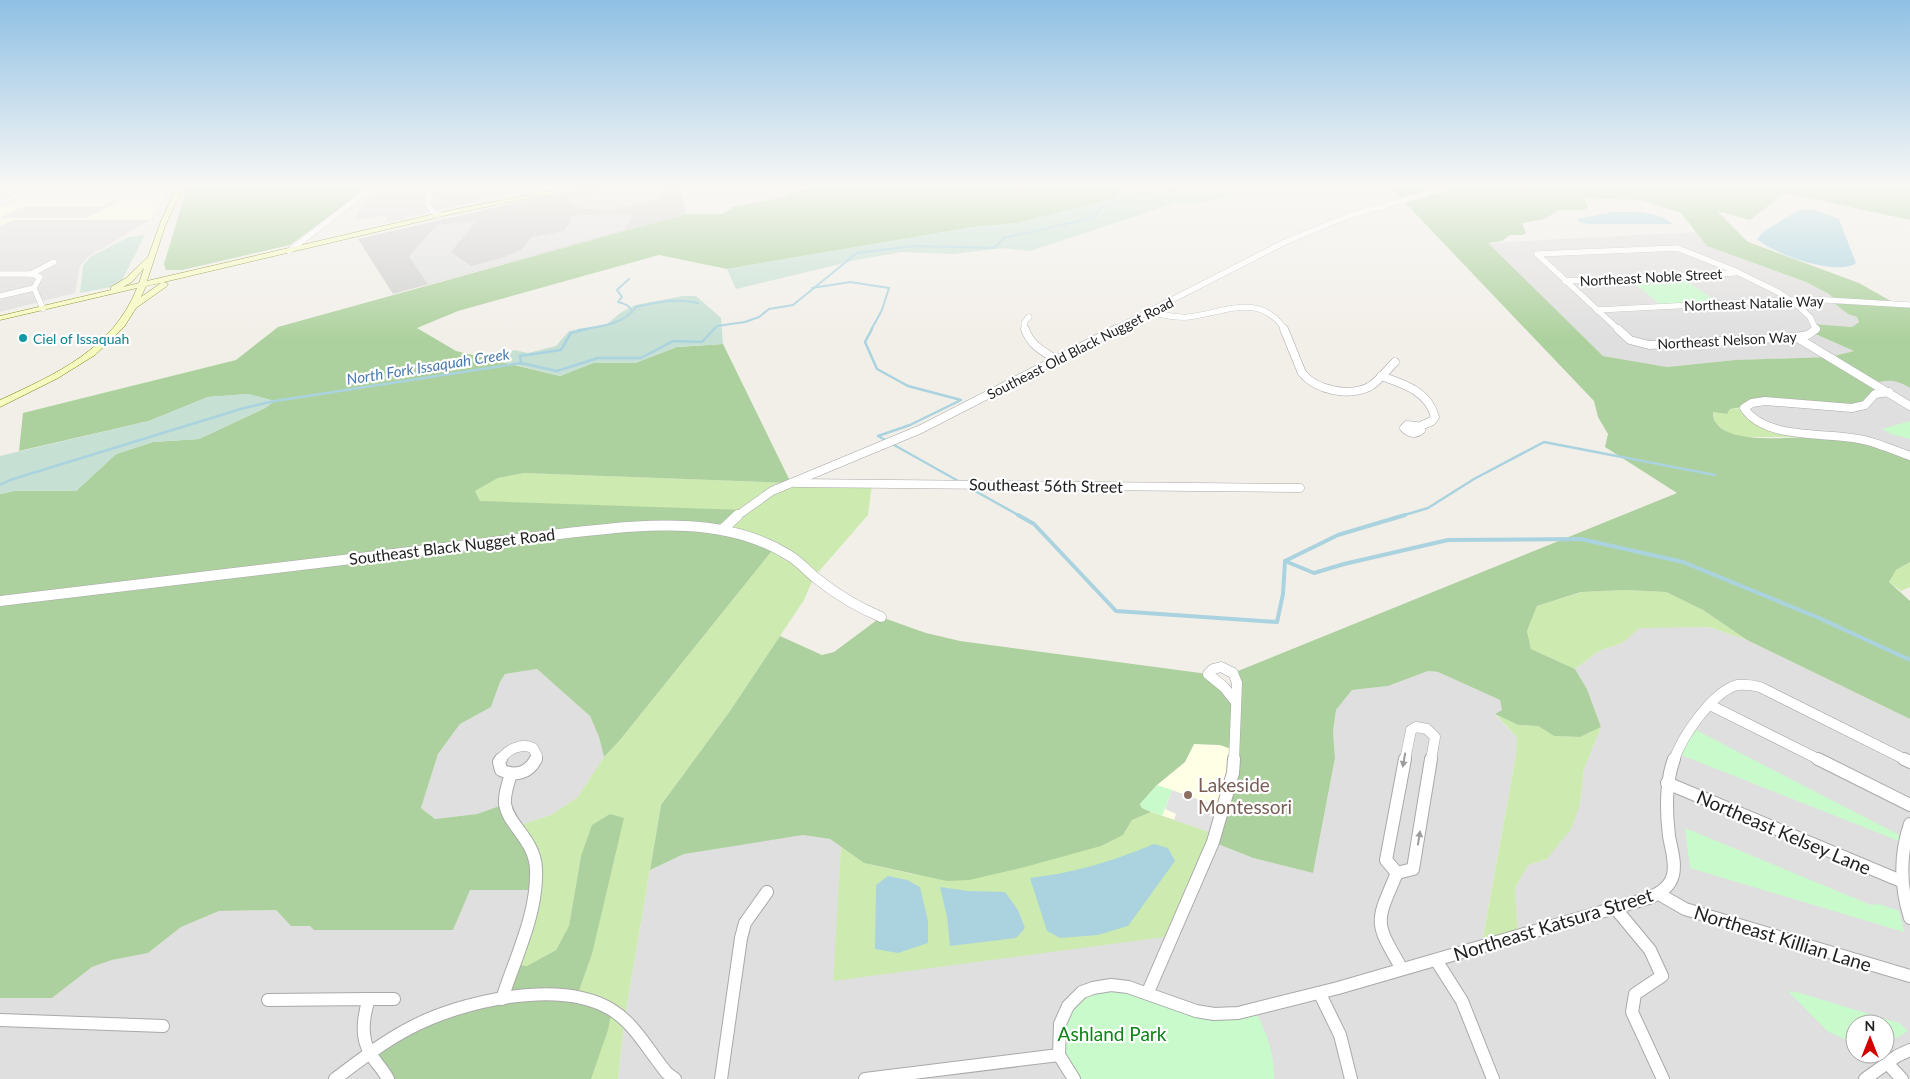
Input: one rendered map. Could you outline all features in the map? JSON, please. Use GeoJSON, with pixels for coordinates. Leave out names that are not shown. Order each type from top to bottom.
{"type":"FeatureCollection","features":[{"type":"Feature","properties":{"kind":"main road"},"geometry":{"type":"LineString","coordinates":[[0,404],[53,376],[91,352],[117,330],[132,308],[158,238]]}},
{"type":"Feature","properties":{"kind":"main road"},"geometry":{"type":"LineString","coordinates":[[0,319],[342,238]]}},
{"type":"Feature","properties":{"kind":"main road"},"geometry":{"type":"LineString","coordinates":[[90,298],[124,284],[151,258]]}},
{"type":"Feature","properties":{"kind":"main road"},"geometry":{"type":"LineString","coordinates":[[132,308],[155,290],[177,278]]}},
{"type":"Feature","properties":{"kind":"street"},"geometry":{"type":"LineString","coordinates":[[289,251],[305,238]]}},
{"type":"Feature","properties":{"kind":"street","name":"Southeast Old Black Nugget Road"},"geometry":{"type":"LineString","coordinates":[[723,530],[756,500],[791,483],[915,432],[1293,238]]}},
{"type":"Feature","properties":{"kind":"street"},"geometry":{"type":"LineString","coordinates":[[1597,310],[1537,254],[1673,248],[1776,290],[1791,300]]}},
{"type":"Feature","properties":{"kind":"street"},"geometry":{"type":"LineString","coordinates":[[31,274],[54,262]]}},
{"type":"Feature","properties":{"kind":"street","name":"Northeast Noble Street"},"geometry":{"type":"LineString","coordinates":[[1565,281],[1737,273]]}},
{"type":"Feature","properties":{"kind":"street"},"geometry":{"type":"LineString","coordinates":[[0,274],[31,274],[40,277],[34,288],[0,296]]}},
{"type":"Feature","properties":{"kind":"street"},"geometry":{"type":"LineString","coordinates":[[34,288],[43,309]]}},
{"type":"Feature","properties":{"kind":"street","name":"Northeast Natalie Way"},"geometry":{"type":"LineString","coordinates":[[1597,310],[1819,299],[1910,304]]}},
{"type":"Feature","properties":{"kind":"street","name":"Northeast Nelson Way"},"geometry":{"type":"LineString","coordinates":[[1597,310],[1637,344],[1649,345],[1796,337],[1808,335],[1816,330],[1813,322],[1791,300]]}},
{"type":"Feature","properties":{"kind":"street"},"geometry":{"type":"LineString","coordinates":[[1149,312],[1185,317],[1223,307],[1237,307],[1260,310],[1272,315],[1282,324],[1303,374],[1312,382],[1329,388],[1350,390],[1368,387],[1395,362]]}},
{"type":"Feature","properties":{"kind":"street"},"geometry":{"type":"LineString","coordinates":[[1029,317],[1023,326],[1029,339],[1056,360]]}},
{"type":"Feature","properties":{"kind":"street"},"geometry":{"type":"LineString","coordinates":[[1796,337],[1910,406]]}},
{"type":"Feature","properties":{"kind":"street"},"geometry":{"type":"LineString","coordinates":[[1381,376],[1414,389],[1430,403],[1435,417],[1432,421],[1418,427]]}},
{"type":"Feature","properties":{"kind":"street"},"geometry":{"type":"LineString","coordinates":[[1889,392],[1875,394],[1867,404],[1852,408],[1829,408],[1769,401],[1749,403],[1744,408],[1747,414],[1757,422],[1776,428],[1852,438],[1910,456]]}},
{"type":"Feature","properties":{"kind":"street","name":"Southeast 56th Street"},"geometry":{"type":"LineString","coordinates":[[791,483],[1300,488]]}},
{"type":"Feature","properties":{"kind":"street","name":"Southeast Black Nugget Road"},"geometry":{"type":"LineString","coordinates":[[0,601],[106,586],[595,530],[658,526],[723,530],[775,547],[790,556],[844,598],[881,617]]}},
{"type":"Feature","properties":{"kind":"street","name":"Northeast Katsura Street"},"geometry":{"type":"LineString","coordinates":[[1058,1055],[1057,1036],[1060,1022],[1068,1003],[1092,988],[1125,986],[1148,992],[1189,1009],[1213,1014],[1231,1014],[1320,994],[1616,909],[1659,894],[1668,885],[1673,875],[1667,783],[1681,741],[1693,722],[1732,686],[1745,684],[1760,687],[1910,762]]}},
{"type":"Feature","properties":{"kind":"street"},"geometry":{"type":"LineString","coordinates":[[1148,992],[1213,842],[1220,821],[1233,773],[1235,701]]}},
{"type":"Feature","properties":{"kind":"street"},"geometry":{"type":"LineString","coordinates":[[1710,705],[1910,805]]}},
{"type":"Feature","properties":{"kind":"street"},"geometry":{"type":"LineString","coordinates":[[1416,727],[1424,727],[1431,731],[1435,737],[1413,869],[1397,873],[1386,860],[1406,751],[1411,730],[1416,727]]}},
{"type":"Feature","properties":{"kind":"street"},"geometry":{"type":"LineString","coordinates":[[502,999],[529,916],[536,869],[531,848],[507,811],[505,804],[511,774]]}},
{"type":"Feature","properties":{"kind":"street","name":"Northeast Kelsey Lane"},"geometry":{"type":"LineString","coordinates":[[1667,783],[1901,881]]}},
{"type":"Feature","properties":{"kind":"street"},"geometry":{"type":"LineString","coordinates":[[1910,824],[1902,856],[1901,881],[1910,918]]}},
{"type":"Feature","properties":{"kind":"street"},"geometry":{"type":"LineString","coordinates":[[1397,873],[1380,915],[1380,924],[1381,931],[1402,969]]}},
{"type":"Feature","properties":{"kind":"street"},"geometry":{"type":"LineString","coordinates":[[721,1079],[741,938],[748,918],[767,892]]}},
{"type":"Feature","properties":{"kind":"street","name":"Northeast Killian Lane"},"geometry":{"type":"LineString","coordinates":[[1659,894],[1685,909],[1910,976]]}},
{"type":"Feature","properties":{"kind":"street"},"geometry":{"type":"LineString","coordinates":[[1616,909],[1661,969],[1662,976],[1650,982],[1635,994],[1632,1012],[1663,1079]]}},
{"type":"Feature","properties":{"kind":"street","name":"Northeast Katsura Street"},"geometry":{"type":"LineString","coordinates":[[1436,960],[1462,1001],[1493,1079]]}},
{"type":"Feature","properties":{"kind":"street"},"geometry":{"type":"LineString","coordinates":[[1320,994],[1329,1008],[1346,1051],[1351,1079]]}},
{"type":"Feature","properties":{"kind":"street"},"geometry":{"type":"LineString","coordinates":[[335,1079],[406,1031],[438,1016],[502,999],[559,995],[577,998],[612,1011],[624,1022],[667,1073],[675,1079]]}},
{"type":"Feature","properties":{"kind":"street"},"geometry":{"type":"LineString","coordinates":[[268,1000],[394,999]]}},
{"type":"Feature","properties":{"kind":"street"},"geometry":{"type":"LineString","coordinates":[[369,1000],[362,1024],[364,1038],[371,1054],[384,1069],[388,1079]]}},
{"type":"Feature","properties":{"kind":"street"},"geometry":{"type":"LineString","coordinates":[[0,1020],[163,1026]]}},
{"type":"Feature","properties":{"kind":"street"},"geometry":{"type":"LineString","coordinates":[[1895,1058],[1910,1050]]}},
{"type":"Feature","properties":{"kind":"street"},"geometry":{"type":"LineString","coordinates":[[864,1079],[1058,1055],[1074,1079]]}},
{"type":"Feature","properties":{"kind":"street"},"geometry":{"type":"LineString","coordinates":[[1865,1079],[1888,1064],[1902,1079]]}},
{"type":"Feature","properties":{"kind":"shaded area"},"geometry":{"type":"Polygon","coordinates":[[[0,238],[119,238],[88,257],[80,266],[75,293],[0,312],[0,238]]]}},
{"type":"Feature","properties":{"kind":"shaded area"},"geometry":{"type":"Polygon","coordinates":[[[126,238],[143,238],[121,282],[111,287],[80,293],[83,266],[90,257],[126,238]]]}},
{"type":"Feature","properties":{"kind":"shaded area"},"geometry":{"type":"Polygon","coordinates":[[[361,238],[597,238],[393,294],[358,239],[361,238]]]}},
{"type":"Feature","properties":{"kind":"shaded area"},"geometry":{"type":"Polygon","coordinates":[[[425,238],[462,238],[451,252],[471,266],[505,257],[522,249],[531,238],[594,238],[428,284],[409,256],[425,238]]]}},
{"type":"Feature","properties":{"kind":"shaded area"},"geometry":{"type":"Polygon","coordinates":[[[907,238],[1068,238],[1030,251],[1002,248],[954,254],[902,252],[857,260],[736,289],[727,269],[907,238]]]}},
{"type":"Feature","properties":{"kind":"shaded area"},"geometry":{"type":"Polygon","coordinates":[[[1575,238],[1701,238],[1707,246],[1806,282],[1829,294],[1848,314],[1857,317],[1859,322],[1852,327],[1815,324],[1813,333],[1854,351],[1830,357],[1735,360],[1667,367],[1603,356],[1487,243],[1575,238]]]}},
{"type":"Feature","properties":{"kind":"shaded area"},"geometry":{"type":"Polygon","coordinates":[[[683,296],[696,296],[721,318],[723,344],[677,347],[635,363],[593,363],[560,376],[492,359],[514,350],[528,353],[556,346],[569,331],[607,324],[620,313],[635,305],[683,296]]]}},
{"type":"Feature","properties":{"kind":"shaded area"},"geometry":{"type":"Polygon","coordinates":[[[1885,380],[1897,380],[1910,388],[1910,456],[1766,425],[1745,405],[1885,380]]]}},
{"type":"Feature","properties":{"kind":"shaded area"},"geometry":{"type":"Polygon","coordinates":[[[248,394],[275,401],[265,408],[199,439],[153,442],[116,454],[76,491],[14,491],[0,494],[0,456],[149,421],[208,397],[248,394]]]}},
{"type":"Feature","properties":{"kind":"shaded area"},"geometry":{"type":"Polygon","coordinates":[[[1673,626],[1709,627],[1747,640],[1910,719],[1910,1079],[618,1079],[624,1022],[650,870],[684,854],[719,847],[803,835],[830,839],[841,847],[834,980],[1213,842],[1253,858],[1313,873],[1335,758],[1333,732],[1336,710],[1352,690],[1388,686],[1428,671],[1438,672],[1500,700],[1502,710],[1495,715],[1517,737],[1516,755],[1481,947],[1518,938],[1515,888],[1528,865],[1547,859],[1580,804],[1584,769],[1601,727],[1587,689],[1575,669],[1599,651],[1622,643],[1639,628],[1673,626]]]}},
{"type":"Feature","properties":{"kind":"shaded area"},"geometry":{"type":"Polygon","coordinates":[[[537,669],[590,716],[599,737],[604,757],[577,798],[551,815],[517,826],[505,804],[477,814],[435,819],[421,808],[438,754],[460,724],[491,707],[505,674],[537,669]]]}},
{"type":"Feature","properties":{"kind":"shaded area","name":"Lakeside Montessori"},"geometry":{"type":"Polygon","coordinates":[[[1194,744],[1220,745],[1234,750],[1216,834],[1151,812],[1140,804],[1157,785],[1185,762],[1194,744]]]}},
{"type":"Feature","properties":{"kind":"shaded area"},"geometry":{"type":"Polygon","coordinates":[[[1172,790],[1223,808],[1216,834],[1174,820],[1176,814],[1165,809],[1172,790]]]}},
{"type":"Feature","properties":{"kind":"shaded area"},"geometry":{"type":"Polygon","coordinates":[[[470,890],[535,890],[502,999],[388,1079],[0,1079],[0,998],[52,998],[92,967],[112,960],[148,953],[181,927],[219,911],[276,910],[291,926],[310,926],[470,890]]]}},
{"type":"Feature","properties":{"kind":"green space"},"geometry":{"type":"Polygon","coordinates":[[[172,238],[299,238],[290,245],[182,270],[166,270],[164,264],[172,238]]]}},
{"type":"Feature","properties":{"kind":"green space"},"geometry":{"type":"Polygon","coordinates":[[[598,238],[907,238],[727,269],[659,255],[458,311],[417,328],[456,351],[560,376],[593,363],[635,363],[677,347],[723,344],[791,483],[524,473],[498,478],[475,491],[480,501],[744,510],[724,529],[775,547],[620,740],[604,757],[599,737],[590,716],[537,669],[505,674],[491,707],[460,724],[438,754],[421,808],[435,819],[477,814],[505,804],[531,848],[535,890],[470,890],[453,930],[314,930],[310,926],[291,926],[276,910],[219,911],[181,927],[148,953],[112,960],[92,967],[52,998],[0,998],[0,494],[14,491],[76,491],[116,454],[153,442],[199,439],[265,408],[274,401],[248,394],[208,397],[149,421],[19,451],[23,413],[236,360],[278,327],[598,238]]]}},
{"type":"Feature","properties":{"kind":"green space"},"geometry":{"type":"Polygon","coordinates":[[[1439,238],[1506,238],[1502,241],[1488,243],[1603,356],[1667,367],[1735,360],[1830,357],[1854,351],[1813,333],[1814,324],[1852,327],[1859,322],[1857,317],[1848,314],[1834,303],[1835,300],[1829,294],[1806,282],[1707,246],[1701,238],[1744,238],[1748,242],[1859,283],[1896,304],[1910,305],[1910,388],[1893,381],[1875,383],[1879,393],[1861,406],[1776,402],[1730,409],[1727,414],[1713,412],[1716,423],[1726,431],[1740,436],[1757,438],[1843,437],[1868,442],[1910,456],[1910,562],[1896,570],[1889,582],[1910,601],[1910,719],[1747,640],[1703,610],[1666,592],[1625,590],[1581,592],[1537,606],[1527,631],[1531,649],[1575,669],[1587,689],[1601,727],[1580,737],[1554,736],[1538,726],[1518,725],[1495,714],[1502,710],[1500,700],[1438,672],[1428,671],[1388,686],[1352,690],[1336,710],[1333,732],[1335,758],[1313,873],[1253,858],[1213,842],[1234,750],[1220,745],[1194,744],[1185,762],[1157,785],[1140,804],[1142,808],[1151,812],[1132,820],[1123,835],[1101,846],[969,880],[947,881],[864,863],[830,839],[803,835],[684,854],[650,870],[661,805],[730,711],[780,636],[822,655],[834,652],[881,617],[926,633],[960,641],[1208,674],[1235,700],[1233,673],[1677,493],[1605,447],[1608,434],[1598,417],[1594,401],[1439,238]]]}},
{"type":"Feature","properties":{"kind":"green space"},"geometry":{"type":"Polygon","coordinates":[[[1677,275],[1721,304],[1663,307],[1628,278],[1677,275]]]}},
{"type":"Feature","properties":{"kind":"green space"},"geometry":{"type":"Polygon","coordinates":[[[1744,408],[1757,422],[1820,437],[1743,437],[1727,432],[1715,423],[1713,412],[1727,414],[1730,409],[1744,408]]]}},
{"type":"Feature","properties":{"kind":"green space"},"geometry":{"type":"Polygon","coordinates":[[[1910,421],[1910,439],[1891,434],[1882,429],[1910,421]]]}},
{"type":"Feature","properties":{"kind":"green space"},"geometry":{"type":"Polygon","coordinates":[[[524,473],[791,483],[872,483],[868,515],[814,577],[804,600],[730,711],[661,805],[624,1022],[618,1079],[559,1079],[577,998],[592,954],[581,856],[569,927],[556,950],[527,966],[513,964],[535,890],[517,826],[551,815],[577,798],[604,757],[620,740],[775,547],[480,501],[475,491],[498,478],[524,473]]]}},
{"type":"Feature","properties":{"kind":"green space"},"geometry":{"type":"Polygon","coordinates":[[[1910,562],[1910,587],[1901,591],[1889,582],[1896,570],[1910,562]]]}},
{"type":"Feature","properties":{"kind":"green space"},"geometry":{"type":"Polygon","coordinates":[[[1625,590],[1666,592],[1703,610],[1747,640],[1709,627],[1640,628],[1622,643],[1599,651],[1575,669],[1531,649],[1527,631],[1537,606],[1582,592],[1625,590]]]}},
{"type":"Feature","properties":{"kind":"green space"},"geometry":{"type":"Polygon","coordinates":[[[1495,714],[1518,725],[1538,726],[1554,736],[1580,737],[1601,727],[1584,769],[1580,804],[1571,829],[1547,859],[1528,865],[1515,888],[1518,938],[1481,948],[1516,755],[1517,737],[1495,714]]]}},
{"type":"Feature","properties":{"kind":"green space"},"geometry":{"type":"Polygon","coordinates":[[[1690,727],[1905,838],[1904,843],[1676,753],[1690,727]]]}},
{"type":"Feature","properties":{"kind":"green space"},"geometry":{"type":"Polygon","coordinates":[[[1157,785],[1172,790],[1162,816],[1142,808],[1140,804],[1157,785]]]}},
{"type":"Feature","properties":{"kind":"green space"},"geometry":{"type":"Polygon","coordinates":[[[1151,812],[1216,834],[1172,936],[833,981],[841,847],[864,863],[912,874],[1123,835],[1132,820],[1151,812]]]}},
{"type":"Feature","properties":{"kind":"green space"},"geometry":{"type":"Polygon","coordinates":[[[610,814],[624,818],[592,954],[577,997],[612,1011],[608,1030],[591,1079],[388,1079],[371,1053],[399,1035],[502,999],[513,964],[527,966],[556,950],[569,926],[581,856],[592,825],[610,814]]]}},
{"type":"Feature","properties":{"kind":"green space"},"geometry":{"type":"Polygon","coordinates":[[[1685,828],[1871,905],[1879,904],[1899,911],[1904,932],[1690,868],[1685,828]]]}},
{"type":"Feature","properties":{"kind":"green space","name":"Ashland Park"},"geometry":{"type":"Polygon","coordinates":[[[1109,986],[1189,1009],[1254,1009],[1269,1043],[1274,1079],[1074,1079],[1057,1036],[1068,1003],[1109,986]]]}},
{"type":"Feature","properties":{"kind":"green space"},"geometry":{"type":"Polygon","coordinates":[[[1788,991],[1869,1014],[1845,1014],[1845,1039],[1827,1031],[1788,991]]]}},
{"type":"Feature","properties":{"kind":"green space"},"geometry":{"type":"Polygon","coordinates":[[[1895,1022],[1899,1023],[1908,1031],[1895,1039],[1895,1022]]]}},
{"type":"Feature","properties":{"kind":"water"},"geometry":{"type":"Polygon","coordinates":[[[1846,238],[1856,263],[1847,267],[1821,266],[1791,257],[1765,245],[1757,239],[1846,238]]]}},
{"type":"Feature","properties":{"kind":"water"},"geometry":{"type":"Polygon","coordinates":[[[1154,844],[1168,848],[1175,861],[1128,926],[1098,935],[1060,938],[1047,931],[1030,878],[1094,866],[1154,844]]]}},
{"type":"Feature","properties":{"kind":"water"},"geometry":{"type":"Polygon","coordinates":[[[888,876],[907,880],[920,887],[928,921],[928,943],[898,953],[875,949],[876,885],[888,876]]]}},
{"type":"Feature","properties":{"kind":"water"},"geometry":{"type":"Polygon","coordinates":[[[940,887],[968,891],[1005,892],[1018,910],[1025,928],[1016,938],[950,946],[947,917],[940,887]]]}},
{"type":"Feature","properties":{"kind":"waterway","name":"North Fork Issaquah Creek"},"geometry":{"type":"LineString","coordinates":[[814,288],[857,253],[914,246],[994,248],[1004,238]]}},
{"type":"Feature","properties":{"kind":"waterway"},"geometry":{"type":"LineString","coordinates":[[629,279],[617,290],[622,297],[618,302],[629,306],[632,312]]}},
{"type":"Feature","properties":{"kind":"waterway"},"geometry":{"type":"LineString","coordinates":[[814,288],[850,282],[889,288],[882,310],[871,330]]}},
{"type":"Feature","properties":{"kind":"waterway","name":"North Fork Issaquah Creek"},"geometry":{"type":"LineString","coordinates":[[714,329],[717,326],[745,322],[759,317],[769,309],[793,305],[814,288]]}},
{"type":"Feature","properties":{"kind":"waterway"},"geometry":{"type":"LineString","coordinates":[[632,312],[636,307],[659,302],[698,303]]}},
{"type":"Feature","properties":{"kind":"waterway"},"geometry":{"type":"LineString","coordinates":[[578,330],[610,324],[625,318],[632,312]]}},
{"type":"Feature","properties":{"kind":"waterway"},"geometry":{"type":"LineString","coordinates":[[521,363],[520,356],[561,350],[571,333],[587,329]]}},
{"type":"Feature","properties":{"kind":"waterway","name":"North Fork Issaquah Creek"},"geometry":{"type":"LineString","coordinates":[[521,363],[557,371],[598,358],[641,358],[673,341],[702,342],[714,329]]}},
{"type":"Feature","properties":{"kind":"waterway"},"geometry":{"type":"LineString","coordinates":[[872,329],[865,342],[877,369],[908,386],[961,400],[910,425],[878,436],[960,482]]}},
{"type":"Feature","properties":{"kind":"waterway","name":"North Fork Issaquah Creek"},"geometry":{"type":"LineString","coordinates":[[0,485],[10,480],[244,408],[275,401],[521,363]]}},
{"type":"Feature","properties":{"kind":"waterway"},"geometry":{"type":"LineString","coordinates":[[1401,516],[1428,508],[1474,479],[1544,442],[1715,475]]}},
{"type":"Feature","properties":{"kind":"waterway"},"geometry":{"type":"LineString","coordinates":[[968,487],[1020,516]]}},
{"type":"Feature","properties":{"kind":"waterway"},"geometry":{"type":"LineString","coordinates":[[1018,515],[1034,524],[1116,611],[1277,622],[1283,594],[1285,561]]}},
{"type":"Feature","properties":{"kind":"waterway"},"geometry":{"type":"LineString","coordinates":[[1285,561],[1338,535],[1405,515]]}},
{"type":"Feature","properties":{"kind":"waterway"},"geometry":{"type":"LineString","coordinates":[[1285,561],[1314,573],[1344,564],[1448,540],[1581,539],[1683,562],[1819,618],[1910,660]]}},
{"type":"Feature","properties":{"kind":"place","name":"Ciel of Issaquah"},"geometry":{"type":"Point","coordinates":[23,338]}},
{"type":"Feature","properties":{"kind":"place","name":"Lakeside Montessori"},"geometry":{"type":"Point","coordinates":[1188,795]}}]}
